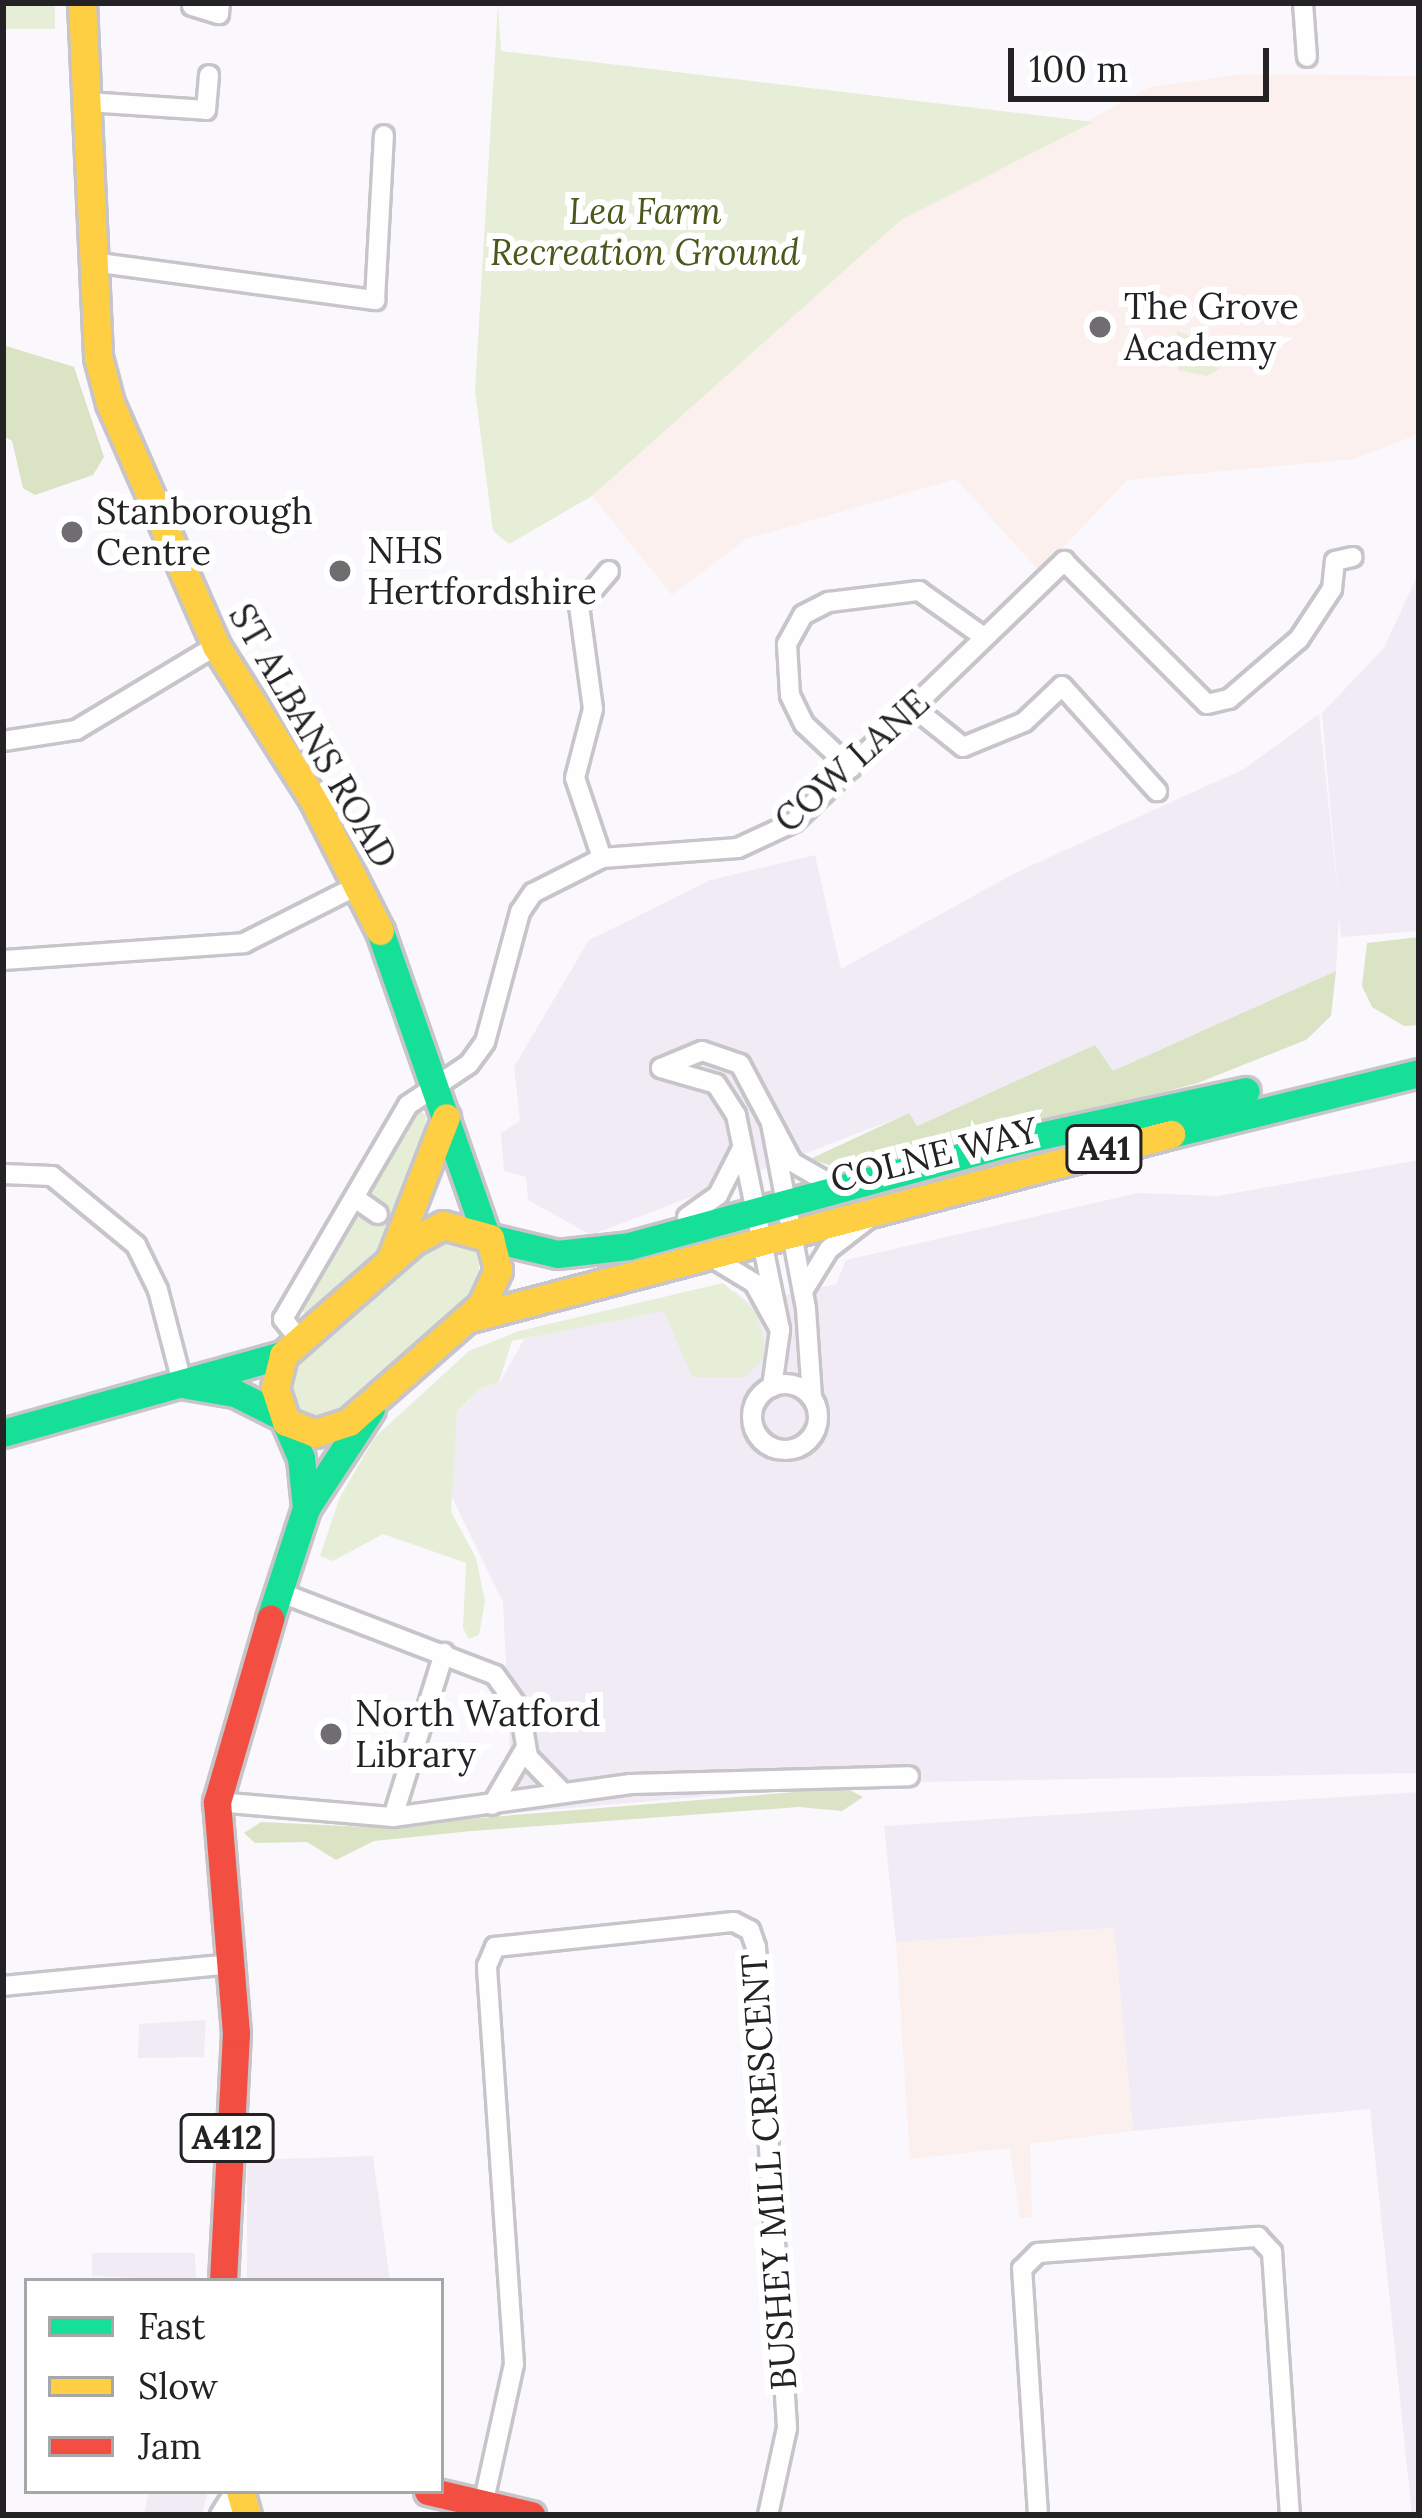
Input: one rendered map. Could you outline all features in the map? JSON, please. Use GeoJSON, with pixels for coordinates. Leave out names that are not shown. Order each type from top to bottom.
{"type":"FeatureCollection","features":[{"type":"Feature","properties":{"kind":"main road","name":"ST ALBANS ROAD"},"geometry":{"type":"LineString","coordinates":[[82,3],[94,262],[110,403],[216,646],[359,885],[438,1080],[487,1236]]}},
{"type":"Feature","properties":{"kind":"main road","name":"COLNE WAY"},"geometry":{"type":"LineString","coordinates":[[470,1318],[711,1259],[841,1187],[1103,1119],[1419,1058]]}},
{"type":"Feature","properties":{"kind":"main road","name":"COLNE WAY"},"geometry":{"type":"LineString","coordinates":[[487,1236],[557,1254],[886,1206],[1419,1073]]}},
{"type":"Feature","properties":{"kind":"main road"},"geometry":{"type":"LineString","coordinates":[[391,1259],[446,1117]]}},
{"type":"Feature","properties":{"kind":"main road","name":"A41"},"geometry":{"type":"LineString","coordinates":[[3,1433],[184,1385],[291,1347],[391,1259],[443,1226],[487,1236],[498,1270],[470,1318],[370,1409],[326,1432],[284,1419],[235,1393],[184,1385]]}},
{"type":"Feature","properties":{"kind":"main road"},"geometry":{"type":"LineString","coordinates":[[284,1419],[275,1388],[291,1347]]}},
{"type":"Feature","properties":{"kind":"main road","name":"A412"},"geometry":{"type":"LineString","coordinates":[[223,2278],[236,2033],[217,1802],[306,1508],[370,1409]]}},
{"type":"Feature","properties":{"kind":"main road","name":"A412"},"geometry":{"type":"LineString","coordinates":[[284,1419],[301,1458],[306,1508]]}},
{"type":"Feature","properties":{"kind":"main road"},"geometry":{"type":"LineString","coordinates":[[440,2494],[531,2515]]}},
{"type":"Feature","properties":{"kind":"street"},"geometry":{"type":"LineString","coordinates":[[192,6],[219,14],[220,3]]}},
{"type":"Feature","properties":{"kind":"street"},"geometry":{"type":"LineString","coordinates":[[1304,3],[1306,57]]}},
{"type":"Feature","properties":{"kind":"street"},"geometry":{"type":"LineString","coordinates":[[86,102],[206,110],[209,75]]}},
{"type":"Feature","properties":{"kind":"street"},"geometry":{"type":"LineString","coordinates":[[94,262],[376,300],[384,135]]}},
{"type":"Feature","properties":{"kind":"street","name":"COW LANE"},"geometry":{"type":"LineString","coordinates":[[438,1080],[469,1064],[485,1042],[524,903],[556,878],[602,858],[754,844],[794,822],[1064,561],[1207,704],[1229,699],[1299,639],[1332,589],[1334,561],[1353,557]]}},
{"type":"Feature","properties":{"kind":"street"},"geometry":{"type":"LineString","coordinates":[[602,858],[575,778],[593,709],[579,606],[609,571]]}},
{"type":"Feature","properties":{"kind":"street"},"geometry":{"type":"LineString","coordinates":[[851,768],[804,724],[790,695],[788,644],[803,615],[829,602],[919,590],[984,637]]}},
{"type":"Feature","properties":{"kind":"street"},"geometry":{"type":"LineString","coordinates":[[3,741],[76,730],[216,646]]}},
{"type":"Feature","properties":{"kind":"street"},"geometry":{"type":"LineString","coordinates":[[913,707],[963,747],[1024,722],[1063,686],[1157,791]]}},
{"type":"Feature","properties":{"kind":"street"},"geometry":{"type":"LineString","coordinates":[[3,960],[225,947],[359,885]]}},
{"type":"Feature","properties":{"kind":"street"},"geometry":{"type":"LineString","coordinates":[[771,1123],[776,1221],[780,1330],[772,1387],[752,1417],[772,1448],[790,1450],[812,1437],[818,1421],[803,1291],[776,1221],[716,1084],[662,1068],[686,1053],[728,1057],[757,1084],[771,1123],[798,1168],[841,1187]]}},
{"type":"Feature","properties":{"kind":"street"},"geometry":{"type":"LineString","coordinates":[[291,1347],[283,1319],[408,1105],[438,1080]]}},
{"type":"Feature","properties":{"kind":"street"},"geometry":{"type":"LineString","coordinates":[[628,1246],[706,1208],[734,1174],[742,1145]]}},
{"type":"Feature","properties":{"kind":"street"},"geometry":{"type":"LineString","coordinates":[[3,1174],[52,1176],[136,1245],[158,1290],[184,1385]]}},
{"type":"Feature","properties":{"kind":"street"},"geometry":{"type":"LineString","coordinates":[[355,1198],[378,1214]]}},
{"type":"Feature","properties":{"kind":"street"},"geometry":{"type":"LineString","coordinates":[[803,1291],[829,1249],[886,1206]]}},
{"type":"Feature","properties":{"kind":"street"},"geometry":{"type":"LineString","coordinates":[[711,1259],[754,1283],[780,1330]]}},
{"type":"Feature","properties":{"kind":"street"},"geometry":{"type":"LineString","coordinates":[[772,1387],[798,1387],[812,1398]]}},
{"type":"Feature","properties":{"kind":"street"},"geometry":{"type":"LineString","coordinates":[[279,1592],[444,1653],[511,1690],[525,1749],[543,1780],[562,1792]]}},
{"type":"Feature","properties":{"kind":"street"},"geometry":{"type":"LineString","coordinates":[[393,1817],[444,1653]]}},
{"type":"Feature","properties":{"kind":"street"},"geometry":{"type":"LineString","coordinates":[[492,1805],[525,1749]]}},
{"type":"Feature","properties":{"kind":"street"},"geometry":{"type":"LineString","coordinates":[[217,1802],[393,1817],[562,1792],[909,1776]]}},
{"type":"Feature","properties":{"kind":"street","name":"BUSHEY MILL CRESCENT"},"geometry":{"type":"LineString","coordinates":[[483,2505],[514,2364],[487,1966],[495,1947],[734,1922],[750,1930],[756,1947],[787,2428],[768,2515]]}},
{"type":"Feature","properties":{"kind":"street"},"geometry":{"type":"LineString","coordinates":[[3,1986],[231,1964]]}},
{"type":"Feature","properties":{"kind":"street"},"geometry":{"type":"LineString","coordinates":[[1038,2515],[1022,2269],[1038,2252],[1258,2236],[1272,2252],[1290,2515]]}},
{"type":"Feature","properties":{"kind":"shaded area","name":"The Grove Academy"},"geometry":{"type":"Polygon","coordinates":[[[1244,74],[1419,76],[1419,434],[1354,459],[1127,480],[1040,572],[956,479],[746,539],[672,595],[592,496],[901,220],[1151,87],[1244,74]]]}},
{"type":"Feature","properties":{"kind":"shaded area"},"geometry":{"type":"Polygon","coordinates":[[[1419,572],[1419,931],[1341,937],[1339,918],[1336,971],[1112,1072],[1094,1046],[916,1126],[908,1114],[591,1235],[528,1200],[526,1177],[504,1171],[501,1133],[520,1121],[514,1067],[589,940],[711,880],[815,855],[841,969],[1017,872],[1244,769],[1319,714],[1339,905],[1322,713],[1384,648],[1419,572]]]}},
{"type":"Feature","properties":{"kind":"shaded area"},"geometry":{"type":"Polygon","coordinates":[[[1419,1160],[1419,1773],[859,1783],[513,1813],[503,1602],[450,1493],[457,1413],[479,1389],[500,1382],[524,1339],[735,1291],[750,1303],[836,1284],[846,1260],[1138,1193],[1218,1196],[1419,1160]]]}},
{"type":"Feature","properties":{"kind":"shaded area"},"geometry":{"type":"Polygon","coordinates":[[[1419,1792],[1419,2515],[1412,2515],[1370,2109],[1133,2131],[1114,1928],[896,1942],[884,1826],[1419,1792]]]}},
{"type":"Feature","properties":{"kind":"shaded area"},"geometry":{"type":"Polygon","coordinates":[[[1114,1928],[1133,2131],[1030,2144],[1032,2217],[1020,2218],[1010,2148],[910,2159],[896,1942],[1114,1928]]]}},
{"type":"Feature","properties":{"kind":"shaded area"},"geometry":{"type":"Polygon","coordinates":[[[206,2020],[204,2057],[138,2058],[139,2024],[206,2020]]]}},
{"type":"Feature","properties":{"kind":"shaded area"},"geometry":{"type":"Polygon","coordinates":[[[373,2156],[390,2278],[247,2278],[247,2160],[373,2156]]]}},
{"type":"Feature","properties":{"kind":"shaded area"},"geometry":{"type":"Polygon","coordinates":[[[92,2253],[195,2253],[196,2278],[92,2276],[92,2253]]]}},
{"type":"Feature","properties":{"kind":"shaded area"},"geometry":{"type":"Polygon","coordinates":[[[148,2494],[207,2494],[202,2515],[144,2515],[148,2494]]]}},
{"type":"Feature","properties":{"kind":"green space"},"geometry":{"type":"Polygon","coordinates":[[[3,3],[55,3],[55,29],[3,29],[3,3]]]}},
{"type":"Feature","properties":{"kind":"green space","name":"Lea Farm Recreation Ground"},"geometry":{"type":"Polygon","coordinates":[[[498,3],[501,51],[1093,122],[901,220],[592,496],[509,544],[493,531],[475,391],[498,3]]]}},
{"type":"Feature","properties":{"kind":"green space"},"geometry":{"type":"Polygon","coordinates":[[[1177,331],[1224,351],[1220,368],[1207,376],[1178,370],[1177,331]]]}},
{"type":"Feature","properties":{"kind":"green space"},"geometry":{"type":"Polygon","coordinates":[[[3,345],[74,367],[104,457],[93,475],[35,495],[23,488],[12,441],[3,436],[3,345]]]}},
{"type":"Feature","properties":{"kind":"green space"},"geometry":{"type":"Polygon","coordinates":[[[1419,937],[1419,1025],[1404,1026],[1372,1007],[1362,986],[1367,943],[1419,937]]]}},
{"type":"Feature","properties":{"kind":"green space"},"geometry":{"type":"Polygon","coordinates":[[[1336,971],[1331,1016],[1306,1040],[1195,1084],[848,1171],[810,1159],[909,1113],[917,1126],[1095,1045],[1113,1071],[1336,971]]]}},
{"type":"Feature","properties":{"kind":"green space"},"geometry":{"type":"Polygon","coordinates":[[[416,1108],[426,1115],[420,1168],[378,1252],[307,1316],[298,1306],[349,1220],[362,1216],[377,1225],[387,1209],[371,1201],[368,1187],[416,1108]]]}},
{"type":"Feature","properties":{"kind":"green space"},"geometry":{"type":"Polygon","coordinates":[[[441,1237],[478,1253],[480,1289],[340,1418],[303,1416],[292,1404],[294,1365],[441,1237]]]}},
{"type":"Feature","properties":{"kind":"green space"},"geometry":{"type":"Polygon","coordinates":[[[723,1283],[756,1312],[763,1337],[765,1358],[745,1377],[692,1377],[664,1311],[512,1341],[499,1382],[479,1389],[457,1412],[451,1512],[476,1558],[485,1601],[479,1635],[469,1639],[463,1628],[466,1563],[383,1534],[333,1561],[320,1556],[340,1497],[375,1437],[469,1351],[519,1331],[723,1283]]]}},
{"type":"Feature","properties":{"kind":"green space"},"geometry":{"type":"Polygon","coordinates":[[[846,1788],[863,1797],[842,1811],[799,1807],[471,1831],[374,1841],[336,1860],[307,1842],[255,1843],[244,1833],[261,1822],[368,1827],[846,1788]]]}},
{"type":"Feature","properties":{"kind":"traffic: fast"},"geometry":{"type":"LineString","coordinates":[[380,931],[485,1233]]}},
{"type":"Feature","properties":{"kind":"traffic: fast"},"geometry":{"type":"LineString","coordinates":[[1171,1134],[1419,1073]]}},
{"type":"Feature","properties":{"kind":"traffic: fast"},"geometry":{"type":"LineString","coordinates":[[490,1238],[557,1254],[629,1246],[1012,1142],[1246,1091]]}},
{"type":"Feature","properties":{"kind":"traffic: fast"},"geometry":{"type":"LineString","coordinates":[[3,1433],[283,1355]]}},
{"type":"Feature","properties":{"kind":"traffic: fast"},"geometry":{"type":"LineString","coordinates":[[187,1385],[235,1393],[281,1416]]}},
{"type":"Feature","properties":{"kind":"traffic: fast"},"geometry":{"type":"LineString","coordinates":[[306,1508],[371,1409]]}},
{"type":"Feature","properties":{"kind":"traffic: fast"},"geometry":{"type":"LineString","coordinates":[[270,1619],[306,1508],[301,1458],[286,1422]]}},
{"type":"Feature","properties":{"kind":"traffic: slow"},"geometry":{"type":"LineString","coordinates":[[82,3],[98,357],[110,403],[216,646],[313,799],[380,931]]}},
{"type":"Feature","properties":{"kind":"traffic: slow"},"geometry":{"type":"LineString","coordinates":[[391,1259],[446,1117]]}},
{"type":"Feature","properties":{"kind":"traffic: slow"},"geometry":{"type":"LineString","coordinates":[[470,1318],[1171,1134]]}},
{"type":"Feature","properties":{"kind":"traffic: slow"},"geometry":{"type":"LineString","coordinates":[[443,1225],[490,1238],[498,1270],[482,1305],[349,1422],[315,1433],[286,1422],[275,1388],[283,1355],[413,1241],[443,1225]]}},
{"type":"Feature","properties":{"kind":"traffic: slow"},"geometry":{"type":"LineString","coordinates":[[241,2494],[247,2515]]}},
{"type":"Feature","properties":{"kind":"traffic: jam"},"geometry":{"type":"LineString","coordinates":[[223,2278],[236,2033],[217,1802],[270,1619]]}},
{"type":"Feature","properties":{"kind":"traffic: jam"},"geometry":{"type":"LineString","coordinates":[[441,2494],[531,2515]]}},
{"type":"Feature","properties":{"kind":"place","name":"The Grove Academy"},"geometry":{"type":"Point","coordinates":[1100,327]}},
{"type":"Feature","properties":{"kind":"place","name":"Stanborough Centre"},"geometry":{"type":"Point","coordinates":[72,532]}},
{"type":"Feature","properties":{"kind":"place","name":"NHS Hertfordshire"},"geometry":{"type":"Point","coordinates":[340,571]}},
{"type":"Feature","properties":{"kind":"place","name":"North Watford Library"},"geometry":{"type":"Point","coordinates":[331,1734]}}]}
